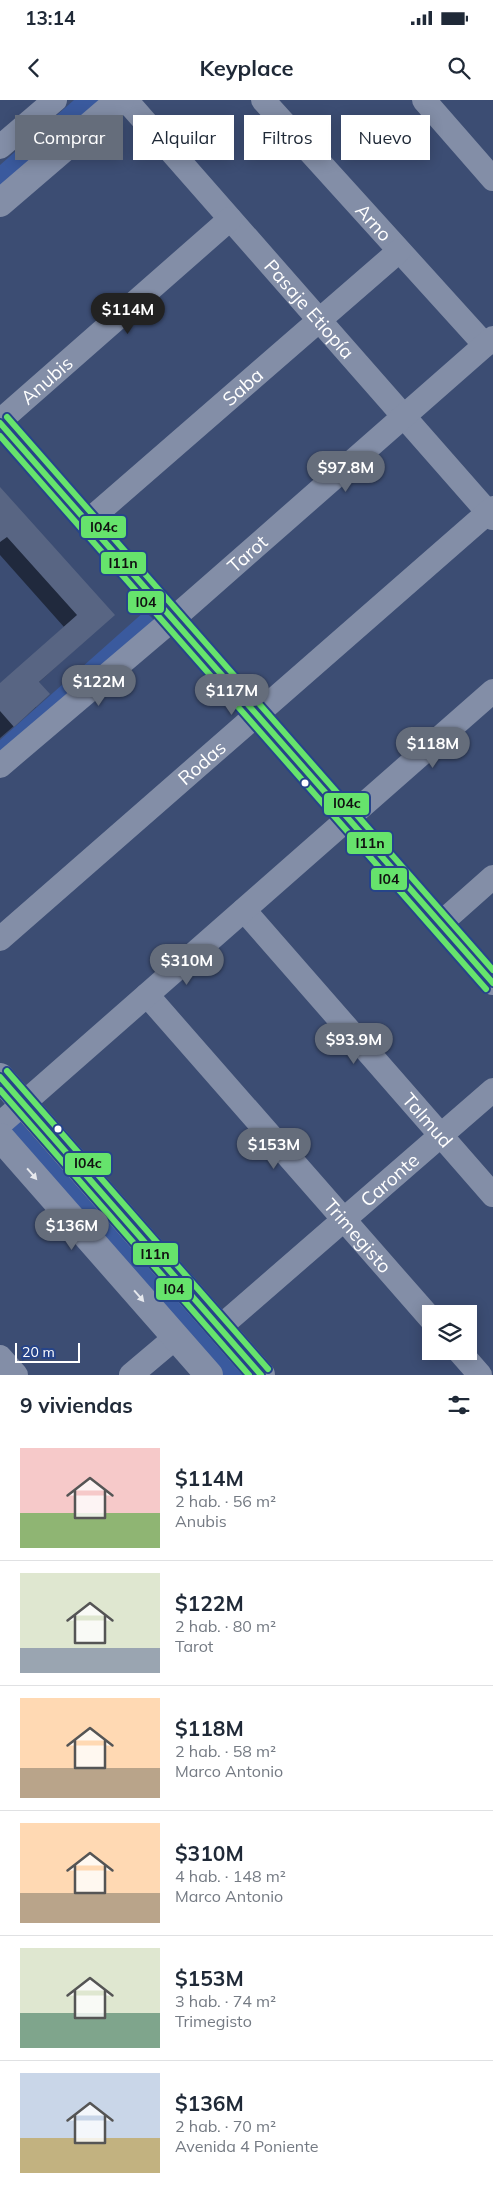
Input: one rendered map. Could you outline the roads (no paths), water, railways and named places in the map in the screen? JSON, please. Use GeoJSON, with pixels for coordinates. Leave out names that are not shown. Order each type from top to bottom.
{"type":"FeatureCollection","features":[{"type":"Feature","properties":{"kind":"street"},"geometry":{"type":"LineString","coordinates":[[0,147],[55,100]]}},
{"type":"Feature","properties":{"kind":"street"},"geometry":{"type":"LineString","coordinates":[[0,203],[120,100]]}},
{"type":"Feature","properties":{"kind":"street","name":"Pasaje Etiopía"},"geometry":{"type":"LineString","coordinates":[[126,100],[491,513]]}},
{"type":"Feature","properties":{"kind":"street","name":"Arno"},"geometry":{"type":"LineString","coordinates":[[263,100],[400,251],[489,341]]}},
{"type":"Feature","properties":{"kind":"street"},"geometry":{"type":"LineString","coordinates":[[424,100],[493,179]]}},
{"type":"Feature","properties":{"kind":"street","name":"Anubis"},"geometry":{"type":"LineString","coordinates":[[0,422],[230,219]]}},
{"type":"Feature","properties":{"kind":"street","name":"Saba"},"geometry":{"type":"LineString","coordinates":[[87,522],[400,251]]}},
{"type":"Feature","properties":{"kind":"street","name":"Tarot"},"geometry":{"type":"LineString","coordinates":[[0,766],[173,620],[489,341]]}},
{"type":"Feature","properties":{"kind":"street"},"geometry":{"type":"LineString","coordinates":[[0,422],[493,983]]}},
{"type":"Feature","properties":{"kind":"street","name":"Rodas"},"geometry":{"type":"LineString","coordinates":[[0,939],[491,513]]}},
{"type":"Feature","properties":{"kind":"street"},"geometry":{"type":"LineString","coordinates":[[0,1124],[493,691]]}},
{"type":"Feature","properties":{"kind":"street"},"geometry":{"type":"LineString","coordinates":[[440,924],[493,877]]}},
{"type":"Feature","properties":{"kind":"street","name":"Talmud"},"geometry":{"type":"LineString","coordinates":[[244,910],[493,1195]]}},
{"type":"Feature","properties":{"kind":"street","name":"Trimegisto"},"geometry":{"type":"LineString","coordinates":[[147,995],[422,1310]]}},
{"type":"Feature","properties":{"kind":"street"},"geometry":{"type":"LineString","coordinates":[[0,1077],[261,1375]]}},
{"type":"Feature","properties":{"kind":"street","name":"Caronte"},"geometry":{"type":"LineString","coordinates":[[219,1328],[493,1090]]}},
{"type":"Feature","properties":{"kind":"street"},"geometry":{"type":"LineString","coordinates":[[0,1137],[209,1375]]}},
{"type":"Feature","properties":{"kind":"street"},"geometry":{"type":"LineString","coordinates":[[131,1375],[176,1337]]}},
{"type":"Feature","properties":{"kind":"street"},"geometry":{"type":"LineString","coordinates":[[0,1357],[16,1375]]}},
{"type":"Feature","properties":{"kind":"street"},"geometry":{"type":"LineString","coordinates":[[467,1360],[480,1375]]}}]}
